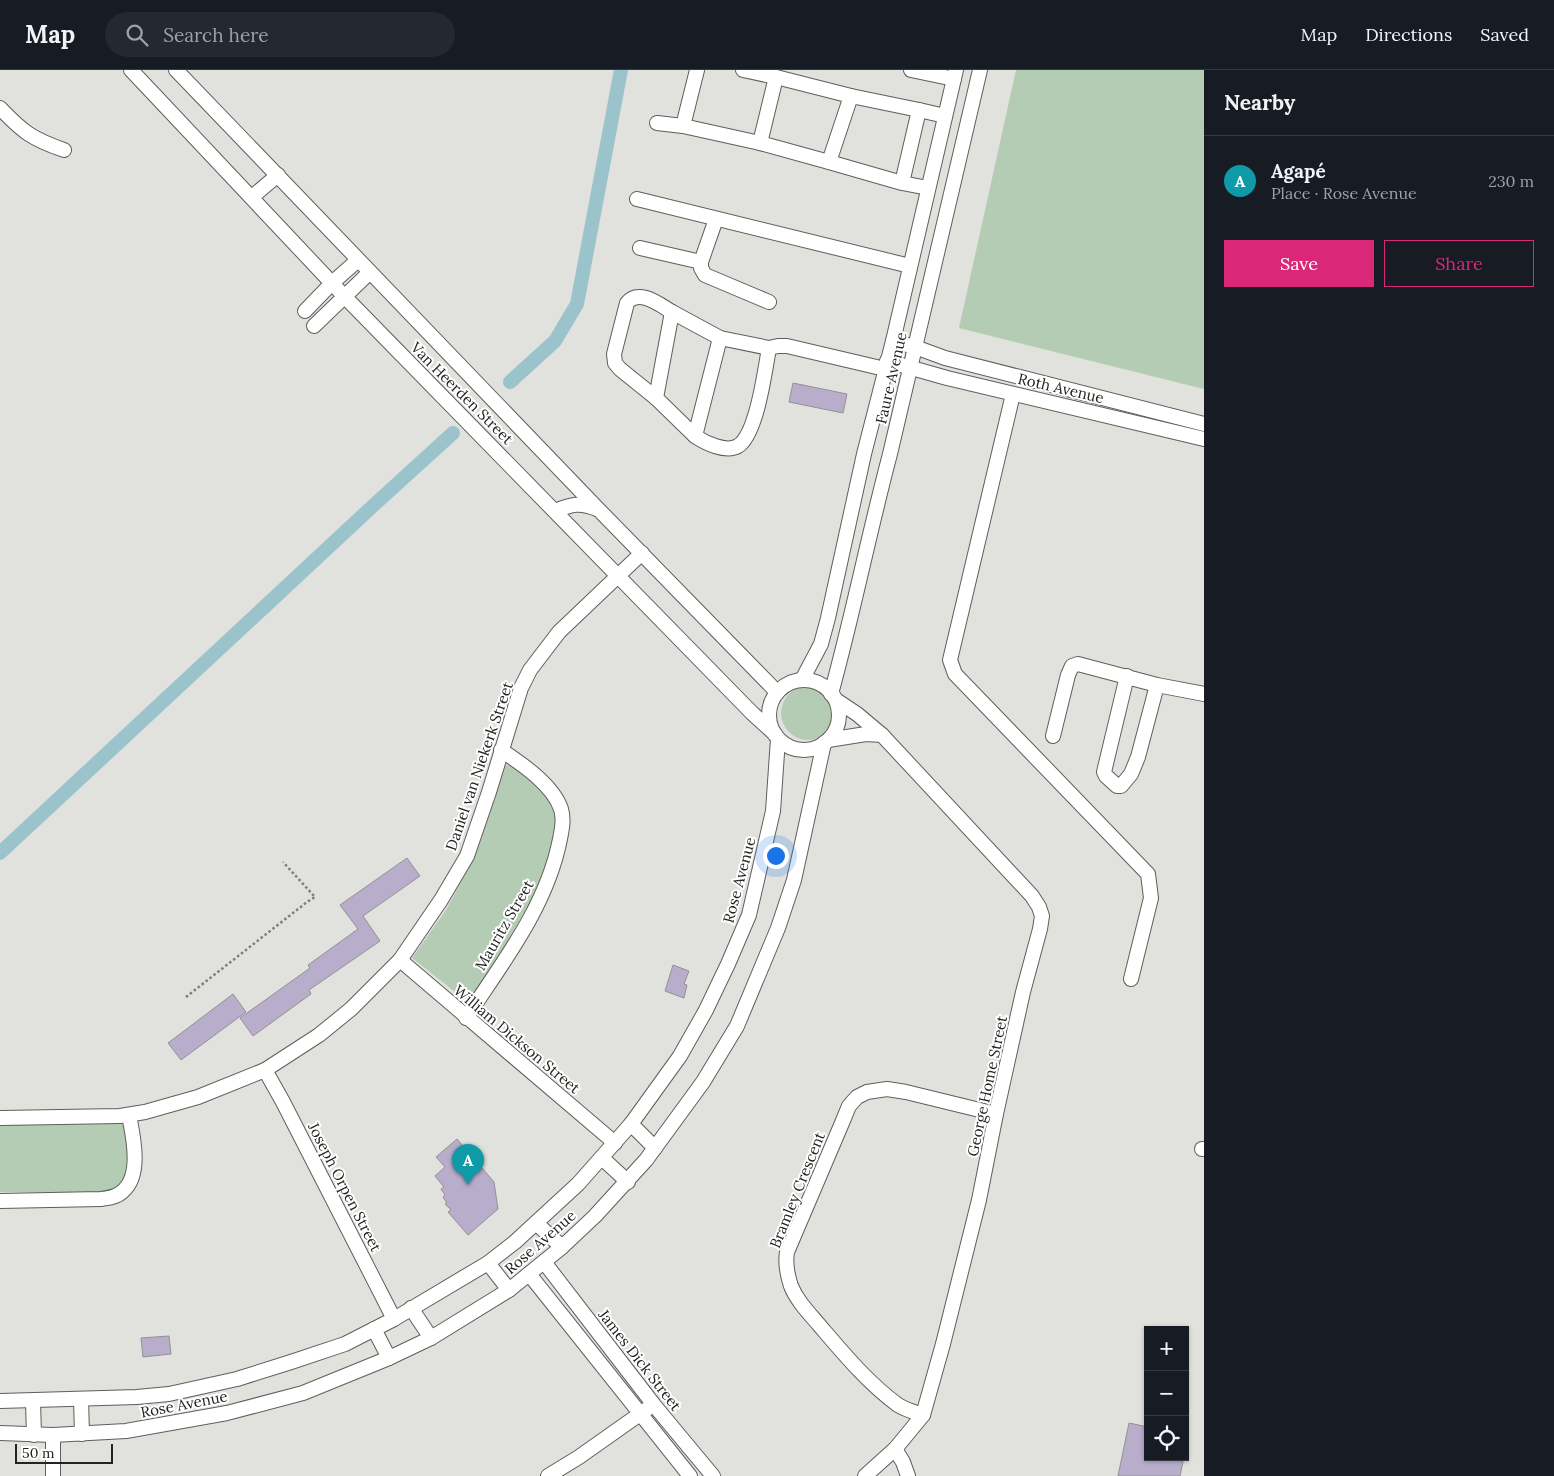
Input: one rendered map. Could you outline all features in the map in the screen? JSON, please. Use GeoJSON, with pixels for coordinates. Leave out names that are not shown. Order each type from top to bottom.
{"type":"FeatureCollection","features":[{"type":"Feature","properties":{"kind":"street","name":"Van Heerden Street"},"geometry":{"type":"LineString","coordinates":[[131,70],[344,296],[752,714],[776,736]]}},
{"type":"Feature","properties":{"kind":"street","name":"Van Heerden Street"},"geometry":{"type":"LineString","coordinates":[[176,70],[599,510],[777,692]]}},
{"type":"Feature","properties":{"kind":"street"},"geometry":{"type":"LineString","coordinates":[[683,126],[697,70]]}},
{"type":"Feature","properties":{"kind":"street"},"geometry":{"type":"LineString","coordinates":[[743,70],[850,96],[945,116]]}},
{"type":"Feature","properties":{"kind":"street"},"geometry":{"type":"LineString","coordinates":[[911,70],[955,74]]}},
{"type":"Feature","properties":{"kind":"street","name":"Faure Avenue"},"geometry":{"type":"LineString","coordinates":[[833,697],[980,70]]}},
{"type":"Feature","properties":{"kind":"street","name":"Faure Avenue"},"geometry":{"type":"LineString","coordinates":[[802,680],[821,644],[849,516],[955,74]]}},
{"type":"Feature","properties":{"kind":"street"},"geometry":{"type":"LineString","coordinates":[[760,143],[776,77]]}},
{"type":"Feature","properties":{"kind":"street"},"geometry":{"type":"LineString","coordinates":[[829,162],[850,96]]}},
{"type":"Feature","properties":{"kind":"street"},"geometry":{"type":"LineString","coordinates":[[0,108],[22,131],[43,143],[64,150]]}},
{"type":"Feature","properties":{"kind":"street"},"geometry":{"type":"LineString","coordinates":[[902,182],[919,110]]}},
{"type":"Feature","properties":{"kind":"street"},"geometry":{"type":"LineString","coordinates":[[658,123],[683,126],[760,143],[928,188]]}},
{"type":"Feature","properties":{"kind":"street"},"geometry":{"type":"LineString","coordinates":[[252,198],[278,175]]}},
{"type":"Feature","properties":{"kind":"street"},"geometry":{"type":"LineString","coordinates":[[637,199],[910,266]]}},
{"type":"Feature","properties":{"kind":"street"},"geometry":{"type":"LineString","coordinates":[[716,219],[701,262],[701,268],[705,275],[769,302]]}},
{"type":"Feature","properties":{"kind":"street"},"geometry":{"type":"LineString","coordinates":[[640,248],[701,262]]}},
{"type":"Feature","properties":{"kind":"street"},"geometry":{"type":"LineString","coordinates":[[305,311],[358,260]]}},
{"type":"Feature","properties":{"kind":"street"},"geometry":{"type":"LineString","coordinates":[[314,326],[370,272]]}},
{"type":"Feature","properties":{"kind":"street","name":"Roth Avenue"},"geometry":{"type":"LineString","coordinates":[[656,398],[620,369],[616,364],[614,354],[627,303],[630,299],[640,296],[720,338],[769,348],[778,346],[792,347],[910,369],[1204,439]]}},
{"type":"Feature","properties":{"kind":"street"},"geometry":{"type":"LineString","coordinates":[[672,312],[656,398],[695,436],[708,443],[728,448],[736,447],[741,444],[751,429],[756,416],[769,348]]}},
{"type":"Feature","properties":{"kind":"street"},"geometry":{"type":"LineString","coordinates":[[695,436],[720,338]]}},
{"type":"Feature","properties":{"kind":"street","name":"Roth Avenue"},"geometry":{"type":"LineString","coordinates":[[892,341],[945,358],[1204,424]]}},
{"type":"Feature","properties":{"kind":"street"},"geometry":{"type":"LineString","coordinates":[[1013,394],[950,660],[955,674],[1148,874],[1151,898],[1131,979]]}},
{"type":"Feature","properties":{"kind":"street"},"geometry":{"type":"LineString","coordinates":[[555,511],[571,505],[586,504],[599,510]]}},
{"type":"Feature","properties":{"kind":"street"},"geometry":{"type":"LineString","coordinates":[[849,516],[874,516]]}},
{"type":"Feature","properties":{"kind":"street","name":"Daniel van Niekerk Street"},"geometry":{"type":"LineString","coordinates":[[0,1118],[129,1115],[198,1097],[265,1070],[319,1035],[351,1009],[400,960],[441,900],[467,856],[521,688],[530,670],[559,632],[642,553]]}},
{"type":"Feature","properties":{"kind":"street"},"geometry":{"type":"LineString","coordinates":[[1053,736],[1068,675],[1072,666],[1078,664],[1157,685],[1204,694]]}},
{"type":"Feature","properties":{"kind":"street"},"geometry":{"type":"LineString","coordinates":[[1128,676],[1104,772],[1117,786],[1121,786],[1126,781],[1138,757],[1157,685]]}},
{"type":"Feature","properties":{"kind":"street"},"geometry":{"type":"LineString","coordinates":[[826,742],[836,729],[838,722],[838,708],[833,697],[821,685],[802,680],[787,684],[777,692],[769,708],[770,726],[776,736],[786,745],[795,749],[815,748],[826,742],[866,734],[882,735]]}},
{"type":"Feature","properties":{"kind":"street","name":"George Home Street"},"geometry":{"type":"LineString","coordinates":[[833,697],[882,735],[1032,896],[1039,906],[1042,916],[996,1114],[979,1200],[923,1415],[895,1449],[865,1476]]}},
{"type":"Feature","properties":{"kind":"street","name":"Rose Avenue"},"geometry":{"type":"LineString","coordinates":[[0,1401],[137,1397],[169,1394],[237,1379],[345,1344],[394,1319],[488,1263],[536,1223],[578,1184],[631,1124],[680,1056],[706,1010],[749,914],[773,811],[776,736]]}},
{"type":"Feature","properties":{"kind":"street","name":"Rose Avenue"},"geometry":{"type":"LineString","coordinates":[[0,1433],[53,1435],[126,1431],[227,1413],[303,1393],[390,1358],[430,1338],[509,1290],[562,1248],[628,1182],[655,1148],[703,1082],[737,1026],[778,928],[794,880],[826,742]]}},
{"type":"Feature","properties":{"kind":"street","name":"Mauritz Street"},"geometry":{"type":"LineString","coordinates":[[466,1018],[512,949],[541,898],[555,861],[562,827],[561,808],[555,798],[538,778],[501,750]]}},
{"type":"Feature","properties":{"kind":"street","name":"William Dickson Street"},"geometry":{"type":"LineString","coordinates":[[400,960],[615,1143]]}},
{"type":"Feature","properties":{"kind":"street","name":"Joseph Orpen Street"},"geometry":{"type":"LineString","coordinates":[[265,1070],[394,1319]]}},
{"type":"Feature","properties":{"kind":"street","name":"Bramley Crescent"},"geometry":{"type":"LineString","coordinates":[[923,1415],[898,1405],[842,1353],[796,1295],[787,1273],[787,1252],[849,1106],[857,1097],[868,1092],[887,1089],[996,1114]]}},
{"type":"Feature","properties":{"kind":"street"},"geometry":{"type":"LineString","coordinates":[[0,1201],[101,1199],[114,1197],[124,1191],[130,1181],[135,1162],[129,1115]]}},
{"type":"Feature","properties":{"kind":"street"},"geometry":{"type":"LineString","coordinates":[[631,1124],[655,1148]]}},
{"type":"Feature","properties":{"kind":"street"},"geometry":{"type":"LineString","coordinates":[[602,1158],[628,1182]]}},
{"type":"Feature","properties":{"kind":"street"},"geometry":{"type":"LineString","coordinates":[[536,1223],[562,1248]]}},
{"type":"Feature","properties":{"kind":"street","name":"James Dick Street"},"geometry":{"type":"LineString","coordinates":[[544,1262],[654,1405],[713,1476]]}},
{"type":"Feature","properties":{"kind":"street"},"geometry":{"type":"LineString","coordinates":[[488,1263],[509,1290]]}},
{"type":"Feature","properties":{"kind":"street"},"geometry":{"type":"LineString","coordinates":[[529,1274],[690,1476]]}},
{"type":"Feature","properties":{"kind":"street"},"geometry":{"type":"LineString","coordinates":[[411,1308],[430,1338]]}},
{"type":"Feature","properties":{"kind":"street"},"geometry":{"type":"LineString","coordinates":[[374,1329],[390,1358]]}},
{"type":"Feature","properties":{"kind":"street"},"geometry":{"type":"LineString","coordinates":[[81,1399],[82,1434]]}},
{"type":"Feature","properties":{"kind":"street"},"geometry":{"type":"LineString","coordinates":[[33,1401],[34,1435]]}},
{"type":"Feature","properties":{"kind":"street"},"geometry":{"type":"LineString","coordinates":[[548,1476],[654,1405]]}},
{"type":"Feature","properties":{"kind":"street"},"geometry":{"type":"LineString","coordinates":[[53,1435],[53,1476]]}},
{"type":"Feature","properties":{"kind":"street"},"geometry":{"type":"LineString","coordinates":[[895,1449],[903,1462],[908,1476]]}},
{"type":"Feature","properties":{"kind":"path"},"geometry":{"type":"LineString","coordinates":[[186,997],[315,897],[283,862]]}},
{"type":"Feature","properties":{"kind":"green space"},"geometry":{"type":"Polygon","coordinates":[[[1016,70],[1204,70],[1204,389],[959,328],[1016,70]]]}},
{"type":"Feature","properties":{"kind":"green space"},"geometry":{"type":"Polygon","coordinates":[[[808,686],[818,688],[827,694],[833,703],[835,713],[833,723],[827,732],[818,738],[808,740],[798,738],[789,732],[783,723],[781,713],[783,703],[789,694],[798,688],[808,686]]]}},
{"type":"Feature","properties":{"kind":"green space"},"geometry":{"type":"Polygon","coordinates":[[[510,764],[522,768],[559,809],[549,865],[514,936],[468,1002],[412,958],[446,910],[470,865],[503,767],[510,764]]]}},
{"type":"Feature","properties":{"kind":"green space"},"geometry":{"type":"Polygon","coordinates":[[[118,1121],[124,1126],[133,1164],[123,1185],[110,1193],[0,1192],[0,1122],[118,1121]]]}},
{"type":"Feature","properties":{"kind":"building"},"geometry":{"type":"Polygon","coordinates":[[[793,383],[847,394],[843,413],[789,402],[793,383]]]}},
{"type":"Feature","properties":{"kind":"building"},"geometry":{"type":"Polygon","coordinates":[[[407,858],[420,876],[363,916],[380,941],[309,990],[311,994],[253,1036],[240,1018],[310,968],[308,965],[358,929],[340,905],[407,858]]]}},
{"type":"Feature","properties":{"kind":"building"},"geometry":{"type":"Polygon","coordinates":[[[673,965],[689,971],[684,984],[687,985],[684,998],[665,991],[673,965]]]}},
{"type":"Feature","properties":{"kind":"building"},"geometry":{"type":"Polygon","coordinates":[[[233,994],[246,1012],[181,1060],[168,1043],[233,994]]]}},
{"type":"Feature","properties":{"kind":"building"},"geometry":{"type":"Polygon","coordinates":[[[457,1139],[494,1182],[498,1209],[468,1235],[448,1212],[451,1210],[445,1204],[447,1203],[443,1197],[445,1195],[441,1189],[444,1187],[435,1176],[445,1167],[436,1157],[457,1139]]]}},
{"type":"Feature","properties":{"kind":"building"},"geometry":{"type":"Polygon","coordinates":[[[169,1336],[171,1354],[143,1357],[141,1338],[169,1336]]]}},
{"type":"Feature","properties":{"kind":"building"},"geometry":{"type":"Polygon","coordinates":[[[1129,1423],[1144,1426],[1144,1461],[1183,1461],[1180,1476],[1118,1476],[1129,1423]]]}},
{"type":"Feature","properties":{"kind":"waterway"},"geometry":{"type":"LineString","coordinates":[[510,382],[555,341],[577,304],[621,70]]}},
{"type":"Feature","properties":{"kind":"waterway"},"geometry":{"type":"LineString","coordinates":[[0,853],[453,433]]}},
{"type":"Feature","properties":{"kind":"place","name":"Agapé"},"geometry":{"type":"Point","coordinates":[468,1185]}}]}
